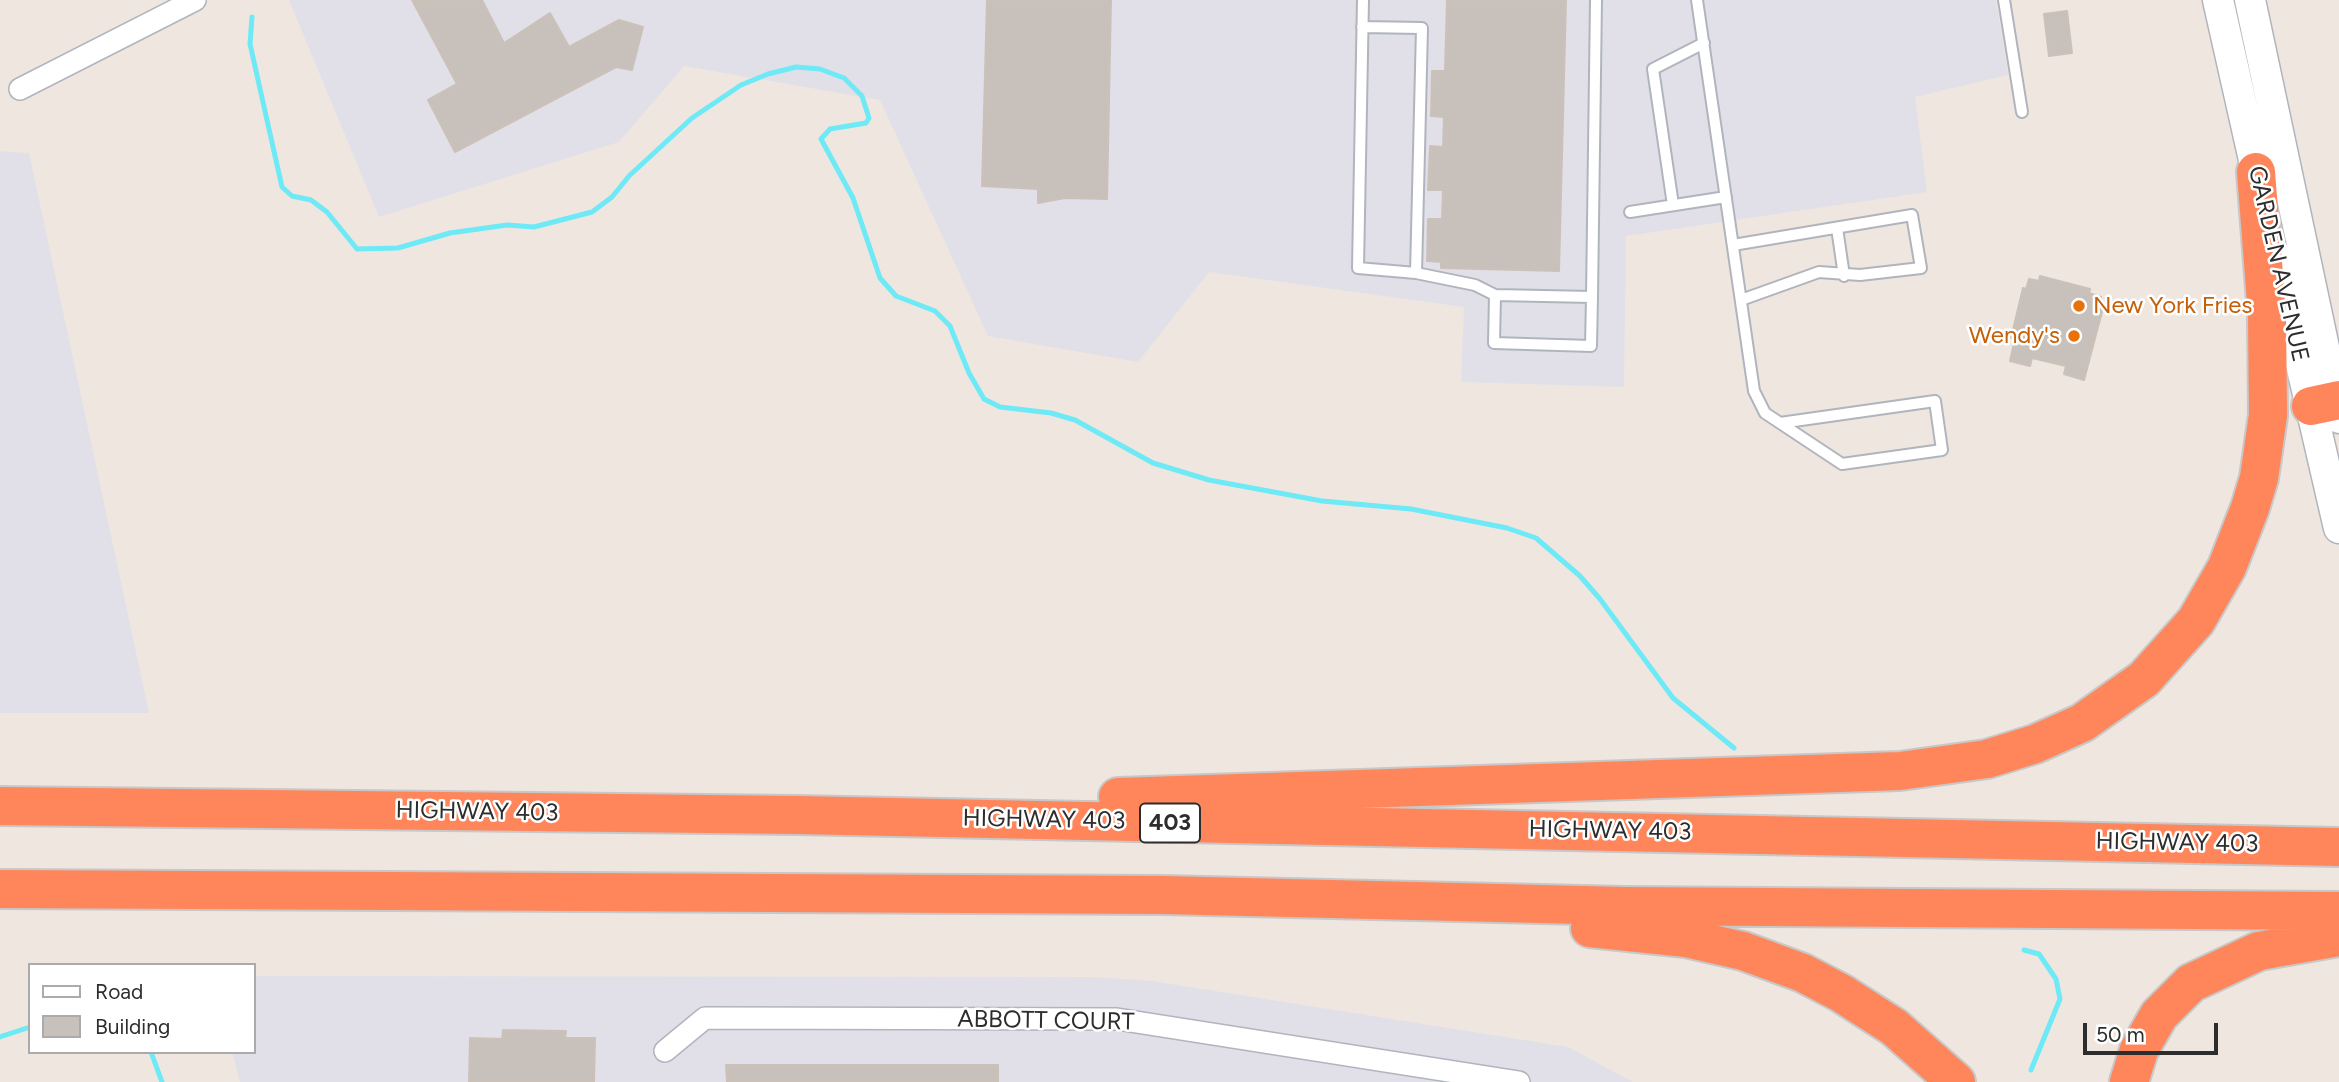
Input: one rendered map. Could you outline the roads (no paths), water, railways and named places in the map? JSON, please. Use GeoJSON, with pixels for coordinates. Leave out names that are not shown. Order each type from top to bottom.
{"type":"FeatureCollection","features":[{"type":"Feature","properties":{"kind":"highway"},"geometry":{"type":"LineString","coordinates":[[797,815],[864,805],[1900,771],[1987,759],[2059,734],[2124,695],[2170,652],[2196,621],[2212,596],[2247,519],[2259,478],[2268,415],[2267,314],[2256,172]]}},
{"type":"Feature","properties":{"kind":"highway","name":"HIGHWAY 403"},"geometry":{"type":"LineString","coordinates":[[0,806],[797,815],[2339,847]]}},
{"type":"Feature","properties":{"kind":"highway"},"geometry":{"type":"LineString","coordinates":[[2214,843],[2260,834],[2339,832]]}},
{"type":"Feature","properties":{"kind":"highway"},"geometry":{"type":"LineString","coordinates":[[0,889],[1163,895],[1625,906],[2339,911]]}},
{"type":"Feature","properties":{"kind":"highway"},"geometry":{"type":"LineString","coordinates":[[1163,895],[1206,908],[1502,919],[1686,938],[1743,951],[1803,973],[1841,993],[1894,1027],[1956,1082]]}},
{"type":"Feature","properties":{"kind":"highway"},"geometry":{"type":"LineString","coordinates":[[2129,1082],[2139,1049],[2159,1015],[2191,983],[2259,951],[2307,940],[2339,937]]}},
{"type":"Feature","properties":{"kind":"main road","name":"GARDEN AVENUE"},"geometry":{"type":"LineString","coordinates":[[2218,0],[2256,172],[2331,406]]}},
{"type":"Feature","properties":{"kind":"main road","name":"GARDEN AVENUE"},"geometry":{"type":"LineString","coordinates":[[2250,0],[2331,406],[2339,528]]}},
{"type":"Feature","properties":{"kind":"street"},"geometry":{"type":"LineString","coordinates":[[19,89],[195,0]]}},
{"type":"Feature","properties":{"kind":"street","name":"ABBOTT COURT"},"geometry":{"type":"LineString","coordinates":[[665,1051],[705,1018],[1117,1019],[1519,1082]]}},
{"type":"Feature","properties":{"kind":"lane"},"geometry":{"type":"LineString","coordinates":[[1363,0],[1359,268],[1416,273],[1475,285],[1495,295],[1592,297]]}},
{"type":"Feature","properties":{"kind":"lane"},"geometry":{"type":"LineString","coordinates":[[1495,295],[1494,344],[1591,346],[1596,0]]}},
{"type":"Feature","properties":{"kind":"lane"},"geometry":{"type":"LineString","coordinates":[[1698,0],[1754,391],[1765,413],[1842,464],[1942,450],[1935,401],[1780,422]]}},
{"type":"Feature","properties":{"kind":"lane"},"geometry":{"type":"LineString","coordinates":[[2004,0],[2022,112]]}},
{"type":"Feature","properties":{"kind":"lane"},"geometry":{"type":"LineString","coordinates":[[1362,27],[1422,28],[1416,273]]}},
{"type":"Feature","properties":{"kind":"lane"},"geometry":{"type":"LineString","coordinates":[[1673,205],[1653,69],[1704,43]]}},
{"type":"Feature","properties":{"kind":"lane"},"geometry":{"type":"LineString","coordinates":[[1630,212],[1726,197]]}},
{"type":"Feature","properties":{"kind":"lane"},"geometry":{"type":"LineString","coordinates":[[1733,245],[1912,215],[1920,268],[1844,275],[1819,272],[1741,300]]}},
{"type":"Feature","properties":{"kind":"lane"},"geometry":{"type":"LineString","coordinates":[[1837,228],[1844,275]]}},
{"type":"Feature","properties":{"kind":"waterway"},"geometry":{"type":"LineString","coordinates":[[252,17],[250,44],[282,187],[292,196],[311,200],[327,212],[357,249],[398,248],[450,233],[507,225],[534,227],[592,212],[612,197],[629,176],[692,118],[741,85],[796,67],[820,69],[844,78],[862,96],[869,118],[866,123],[830,129],[821,139],[853,198],[880,278],[896,296],[935,311],[950,326],[969,373],[984,399],[1000,407],[1051,413],[1075,420],[1153,463],[1209,480],[1322,501],[1411,509],[1507,528],[1536,538],[1580,576],[1600,599],[1673,698],[1734,748]]}},
{"type":"Feature","properties":{"kind":"waterway"},"geometry":{"type":"LineString","coordinates":[[2024,950],[2039,954],[2056,979],[2060,999],[2031,1070]]}},
{"type":"Feature","properties":{"kind":"waterway"},"geometry":{"type":"LineString","coordinates":[[0,1037],[28,1028]]}},
{"type":"Feature","properties":{"kind":"waterway"},"geometry":{"type":"LineString","coordinates":[[152,1054],[162,1082]]}},
{"type":"Feature","properties":{"kind":"place","name":"New York Fries"},"geometry":{"type":"Point","coordinates":[2079,306]}},
{"type":"Feature","properties":{"kind":"place","name":"Wendy's"},"geometry":{"type":"Point","coordinates":[2074,336]}}]}
